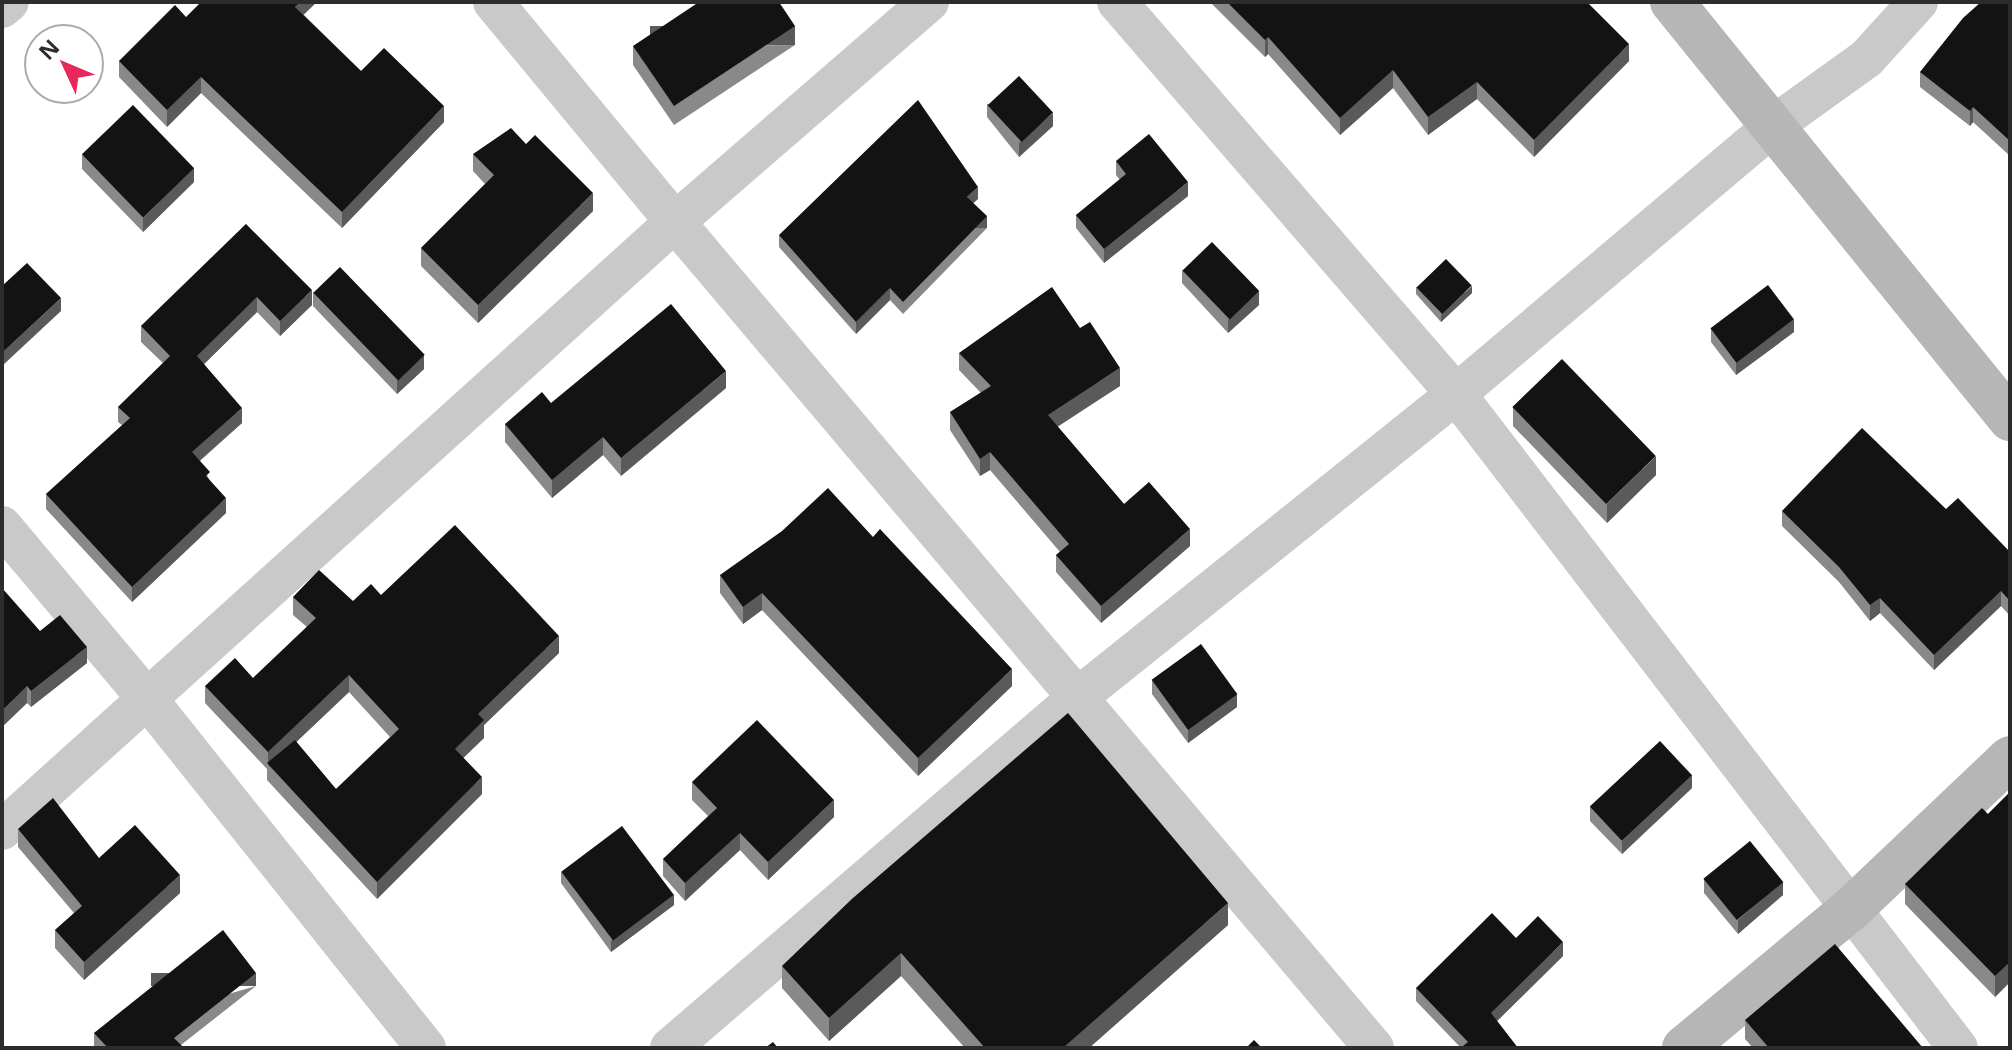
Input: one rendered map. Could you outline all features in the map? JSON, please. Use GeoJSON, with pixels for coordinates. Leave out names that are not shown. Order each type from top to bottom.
{"type":"FeatureCollection","features":[{"type":"Feature","properties":{"kind":"street"},"geometry":{"type":"LineString","coordinates":[[2,8],[9,2]]}},
{"type":"Feature","properties":{"kind":"street"},"geometry":{"type":"LineString","coordinates":[[493,2],[675,222],[1374,1048]]}},
{"type":"Feature","properties":{"kind":"street"},"geometry":{"type":"LineString","coordinates":[[2,830],[149,701],[675,222],[929,2]]}},
{"type":"Feature","properties":{"kind":"street"},"geometry":{"type":"LineString","coordinates":[[1117,2],[1456,394],[1958,1048]]}},
{"type":"Feature","properties":{"kind":"street"},"geometry":{"type":"LineString","coordinates":[[1672,2],[2010,419]]}},
{"type":"Feature","properties":{"kind":"street"},"geometry":{"type":"LineString","coordinates":[[670,1048],[1078,697],[1456,394],[1774,125],[1866,59],[1918,2]]}},
{"type":"Feature","properties":{"kind":"street"},"geometry":{"type":"LineString","coordinates":[[2,526],[149,701],[426,1048]]}},
{"type":"Feature","properties":{"kind":"street"},"geometry":{"type":"LineString","coordinates":[[1684,1048],[1851,909],[2010,758]]}},
{"type":"Feature","properties":{"kind":"building"},"geometry":{"type":"Polygon","coordinates":[[[201,2],[301,2],[295,7],[361,71],[384,48],[444,106],[342,212],[201,77],[167,110],[119,61],[175,5],[186,17],[201,2]]]}},
{"type":"Feature","properties":{"kind":"building"},"geometry":{"type":"Polygon","coordinates":[[[699,2],[779,2],[795,26],[674,106],[633,46],[699,2]]]}},
{"type":"Feature","properties":{"kind":"building"},"geometry":{"type":"Polygon","coordinates":[[[1227,2],[1587,2],[1629,44],[1534,140],[1477,82],[1428,117],[1393,70],[1340,118],[1268,37],[1265,40],[1227,2]]]}},
{"type":"Feature","properties":{"kind":"building"},"geometry":{"type":"Polygon","coordinates":[[[1981,2],[2010,2],[2010,141],[1973,107],[1970,111],[1920,72],[1963,18],[1981,2]]]}},
{"type":"Feature","properties":{"kind":"building"},"geometry":{"type":"Polygon","coordinates":[[[1019,76],[1053,113],[1022,142],[988,105],[1019,76]]]}},
{"type":"Feature","properties":{"kind":"building"},"geometry":{"type":"Polygon","coordinates":[[[918,100],[978,187],[967,197],[987,216],[903,302],[890,288],[856,322],[779,235],[918,100]]]}},
{"type":"Feature","properties":{"kind":"building"},"geometry":{"type":"Polygon","coordinates":[[[133,105],[194,168],[143,218],[82,154],[133,105]]]}},
{"type":"Feature","properties":{"kind":"building"},"geometry":{"type":"Polygon","coordinates":[[[511,128],[526,144],[535,135],[593,193],[478,305],[421,248],[494,175],[473,154],[511,128]]]}},
{"type":"Feature","properties":{"kind":"building"},"geometry":{"type":"Polygon","coordinates":[[[1149,134],[1188,182],[1104,249],[1076,215],[1126,174],[1116,161],[1149,134]]]}},
{"type":"Feature","properties":{"kind":"building"},"geometry":{"type":"Polygon","coordinates":[[[246,224],[312,290],[280,321],[257,297],[197,356],[242,408],[192,452],[210,472],[206,476],[226,498],[132,587],[46,494],[130,418],[118,407],[170,356],[141,326],[246,224]]]}},
{"type":"Feature","properties":{"kind":"building"},"geometry":{"type":"Polygon","coordinates":[[[1212,242],[1259,291],[1230,319],[1183,270],[1212,242]]]}},
{"type":"Feature","properties":{"kind":"building"},"geometry":{"type":"Polygon","coordinates":[[[1446,259],[1472,286],[1442,314],[1417,287],[1446,259]]]}},
{"type":"Feature","properties":{"kind":"building"},"geometry":{"type":"Polygon","coordinates":[[[27,263],[61,298],[2,353],[2,286],[27,263]]]}},
{"type":"Feature","properties":{"kind":"building"},"geometry":{"type":"Polygon","coordinates":[[[340,267],[425,355],[398,380],[313,293],[340,267]]]}},
{"type":"Feature","properties":{"kind":"building"},"geometry":{"type":"Polygon","coordinates":[[[1768,285],[1794,319],[1736,363],[1710,328],[1768,285]]]}},
{"type":"Feature","properties":{"kind":"building"},"geometry":{"type":"Polygon","coordinates":[[[1052,287],[1080,328],[1090,322],[1120,368],[1048,415],[1124,504],[1149,482],[1190,529],[1101,606],[1056,555],[1069,544],[990,452],[980,459],[950,412],[991,386],[959,353],[1052,287]]]}},
{"type":"Feature","properties":{"kind":"building"},"geometry":{"type":"Polygon","coordinates":[[[671,304],[726,371],[621,458],[603,437],[552,480],[505,424],[542,392],[551,403],[671,304]]]}},
{"type":"Feature","properties":{"kind":"building"},"geometry":{"type":"Polygon","coordinates":[[[1562,359],[1656,456],[1606,504],[1512,407],[1562,359]]]}},
{"type":"Feature","properties":{"kind":"building"},"geometry":{"type":"Polygon","coordinates":[[[1862,428],[1946,509],[1958,498],[2010,552],[2010,601],[2001,591],[1934,655],[1880,598],[1870,605],[1839,567],[1782,511],[1862,428]]]}},
{"type":"Feature","properties":{"kind":"building"},"geometry":{"type":"Polygon","coordinates":[[[828,488],[873,537],[880,529],[1012,669],[918,758],[762,593],[743,607],[720,575],[782,531],[828,488]]]}},
{"type":"Feature","properties":{"kind":"building"},"geometry":{"type":"Polygon","coordinates":[[[455,525],[559,636],[478,714],[484,720],[455,749],[482,777],[377,882],[267,763],[295,740],[336,789],[399,729],[349,675],[268,752],[205,686],[235,658],[253,678],[316,618],[293,597],[319,570],[353,601],[371,584],[381,595],[455,525]]]}},
{"type":"Feature","properties":{"kind":"building"},"geometry":{"type":"Polygon","coordinates":[[[2,588],[40,631],[60,615],[87,647],[31,691],[27,686],[2,711],[2,588]]]}},
{"type":"Feature","properties":{"kind":"building"},"geometry":{"type":"Polygon","coordinates":[[[1201,644],[1237,694],[1188,730],[1152,680],[1201,644]]]}},
{"type":"Feature","properties":{"kind":"building"},"geometry":{"type":"Polygon","coordinates":[[[1068,713],[1228,903],[1063,1048],[985,1048],[901,953],[829,1018],[782,966],[853,898],[1068,713]]]}},
{"type":"Feature","properties":{"kind":"building"},"geometry":{"type":"Polygon","coordinates":[[[757,720],[834,800],[768,862],[740,833],[685,883],[663,859],[717,808],[692,782],[757,720]]]}},
{"type":"Feature","properties":{"kind":"building"},"geometry":{"type":"Polygon","coordinates":[[[1660,741],[1692,775],[1622,841],[1590,806],[1660,741]]]}},
{"type":"Feature","properties":{"kind":"building"},"geometry":{"type":"Polygon","coordinates":[[[2010,792],[2010,962],[1995,976],[1905,884],[1982,808],[1988,814],[2010,792]]]}},
{"type":"Feature","properties":{"kind":"building"},"geometry":{"type":"Polygon","coordinates":[[[53,798],[99,858],[135,825],[180,875],[84,962],[55,930],[82,906],[18,829],[53,798]]]}},
{"type":"Feature","properties":{"kind":"building"},"geometry":{"type":"Polygon","coordinates":[[[622,826],[674,895],[613,940],[561,872],[622,826]]]}},
{"type":"Feature","properties":{"kind":"building"},"geometry":{"type":"Polygon","coordinates":[[[1750,841],[1783,882],[1737,920],[1703,879],[1750,841]]]}},
{"type":"Feature","properties":{"kind":"building"},"geometry":{"type":"Polygon","coordinates":[[[1492,913],[1516,938],[1538,916],[1563,942],[1491,1013],[1518,1048],[1464,1048],[1468,1042],[1416,988],[1492,913]]]}},
{"type":"Feature","properties":{"kind":"building"},"geometry":{"type":"Polygon","coordinates":[[[223,930],[256,973],[174,1038],[182,1046],[180,1048],[108,1048],[94,1033],[223,930]]]}},
{"type":"Feature","properties":{"kind":"building"},"geometry":{"type":"Polygon","coordinates":[[[1835,944],[1923,1048],[1769,1048],[1745,1020],[1835,944]]]}},
{"type":"Feature","properties":{"kind":"building"},"geometry":{"type":"Polygon","coordinates":[[[1254,1040],[1262,1048],[1246,1048],[1254,1040]]]}}]}
